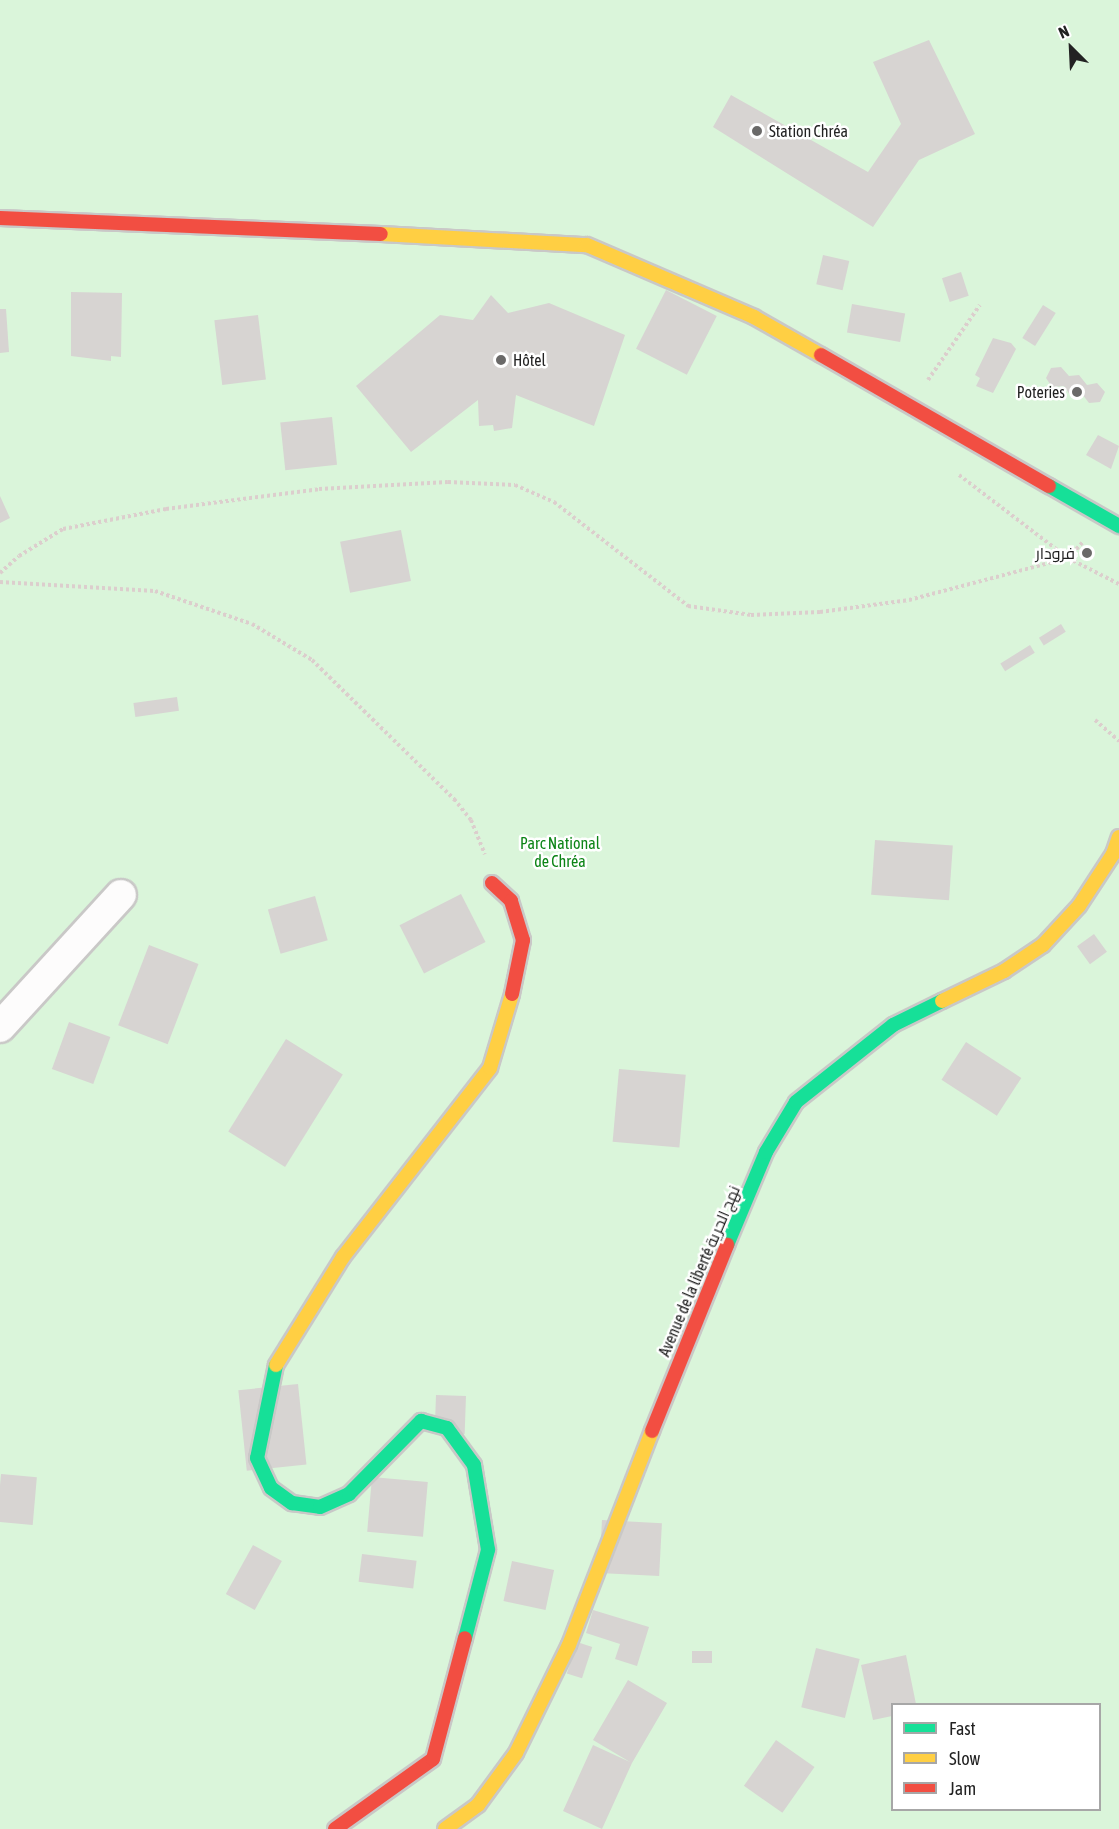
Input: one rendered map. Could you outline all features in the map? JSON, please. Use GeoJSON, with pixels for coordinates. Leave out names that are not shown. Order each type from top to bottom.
{"type":"FeatureCollection","features":[{"type":"Feature","properties":{"kind":"street"},"geometry":{"type":"LineString","coordinates":[[0,218],[168,223],[587,245],[753,317],[1119,526]]}},
{"type":"Feature","properties":{"kind":"street","name":"Avenue de la liberté نهج الحرية"},"geometry":{"type":"LineString","coordinates":[[445,1829],[478,1804],[516,1753],[569,1646],[676,1369],[766,1152],[796,1102],[893,1025],[1004,971],[1043,945],[1079,906],[1113,854],[1119,837]]}},
{"type":"Feature","properties":{"kind":"street"},"geometry":{"type":"LineString","coordinates":[[335,1829],[433,1759],[488,1550],[474,1465],[447,1428],[421,1421],[349,1494],[320,1507],[292,1503],[271,1488],[257,1458],[273,1370],[343,1257],[490,1068],[514,986],[523,940],[511,901],[492,884]]}},
{"type":"Feature","properties":{"kind":"street"},"geometry":{"type":"LineString","coordinates":[[0,1027],[121,895]]}},
{"type":"Feature","properties":{"kind":"path"},"geometry":{"type":"LineString","coordinates":[[0,573],[19,556],[63,529],[166,509],[320,489],[448,482],[515,485],[554,502],[688,606],[751,615],[809,612],[909,600],[1068,558],[1104,518]]}},
{"type":"Feature","properties":{"kind":"path"},"geometry":{"type":"LineString","coordinates":[[0,582],[155,591],[252,624],[312,660],[471,820],[492,884]]}},
{"type":"Feature","properties":{"kind":"path"},"geometry":{"type":"LineString","coordinates":[[1095,720],[1119,741]]}},
{"type":"Feature","properties":{"kind":"green space","name":"Parc National de Chréa"},"geometry":{"type":"Polygon","coordinates":[[[0,0],[1119,0],[1119,1829],[0,1829],[0,0]]]}},
{"type":"Feature","properties":{"kind":"building","name":"Station Chréa"},"geometry":{"type":"Polygon","coordinates":[[[929,40],[975,134],[919,160],[873,227],[713,127],[731,95],[868,172],[901,124],[873,62],[929,40]]]}},
{"type":"Feature","properties":{"kind":"building"},"geometry":{"type":"Polygon","coordinates":[[[823,255],[849,261],[843,290],[816,284],[823,255]]]}},
{"type":"Feature","properties":{"kind":"building"},"geometry":{"type":"Polygon","coordinates":[[[961,272],[969,296],[950,302],[942,278],[961,272]]]}},
{"type":"Feature","properties":{"kind":"building"},"geometry":{"type":"Polygon","coordinates":[[[666,290],[717,316],[687,375],[636,349],[666,290]]]}},
{"type":"Feature","properties":{"kind":"building"},"geometry":{"type":"Polygon","coordinates":[[[71,292],[122,293],[121,357],[111,356],[111,361],[71,356],[71,292]]]}},
{"type":"Feature","properties":{"kind":"building","name":"Hôtel"},"geometry":{"type":"Polygon","coordinates":[[[491,295],[508,313],[549,303],[625,335],[594,426],[516,395],[512,428],[494,431],[493,425],[479,426],[478,400],[411,452],[356,386],[440,315],[473,320],[491,295]]]}},
{"type":"Feature","properties":{"kind":"building"},"geometry":{"type":"Polygon","coordinates":[[[852,304],[905,313],[900,342],[847,333],[852,304]]]}},
{"type":"Feature","properties":{"kind":"building"},"geometry":{"type":"Polygon","coordinates":[[[1043,305],[1056,313],[1035,346],[1022,338],[1043,305]]]}},
{"type":"Feature","properties":{"kind":"building"},"geometry":{"type":"Polygon","coordinates":[[[0,309],[6,309],[9,352],[0,353],[0,309]]]}},
{"type":"Feature","properties":{"kind":"building"},"geometry":{"type":"Polygon","coordinates":[[[258,315],[266,380],[222,385],[214,320],[258,315]]]}},
{"type":"Feature","properties":{"kind":"building"},"geometry":{"type":"Polygon","coordinates":[[[993,338],[1011,343],[1016,349],[993,393],[976,386],[980,378],[975,375],[993,338]]]}},
{"type":"Feature","properties":{"kind":"building"},"geometry":{"type":"Polygon","coordinates":[[[1061,367],[1069,376],[1079,375],[1087,385],[1097,383],[1105,392],[1100,402],[1089,403],[1082,394],[1070,395],[1064,386],[1052,387],[1046,378],[1051,368],[1061,367]]]}},
{"type":"Feature","properties":{"kind":"building"},"geometry":{"type":"Polygon","coordinates":[[[332,417],[337,465],[285,470],[280,422],[332,417]]]}},
{"type":"Feature","properties":{"kind":"building"},"geometry":{"type":"Polygon","coordinates":[[[1098,435],[1119,446],[1111,469],[1086,455],[1098,435]]]}},
{"type":"Feature","properties":{"kind":"building"},"geometry":{"type":"Polygon","coordinates":[[[0,496],[10,518],[0,523],[0,496]]]}},
{"type":"Feature","properties":{"kind":"building"},"geometry":{"type":"Polygon","coordinates":[[[401,530],[411,581],[350,593],[340,542],[401,530]]]}},
{"type":"Feature","properties":{"kind":"building"},"geometry":{"type":"Polygon","coordinates":[[[1061,624],[1066,632],[1044,645],[1039,638],[1061,624]]]}},
{"type":"Feature","properties":{"kind":"building"},"geometry":{"type":"Polygon","coordinates":[[[1030,645],[1035,653],[1005,671],[1000,664],[1030,645]]]}},
{"type":"Feature","properties":{"kind":"building"},"geometry":{"type":"Polygon","coordinates":[[[177,697],[179,711],[135,717],[133,703],[177,697]]]}},
{"type":"Feature","properties":{"kind":"building"},"geometry":{"type":"Polygon","coordinates":[[[875,840],[953,845],[949,900],[871,895],[875,840]]]}},
{"type":"Feature","properties":{"kind":"building"},"geometry":{"type":"Polygon","coordinates":[[[461,894],[486,942],[424,973],[400,925],[461,894]]]}},
{"type":"Feature","properties":{"kind":"building"},"geometry":{"type":"Polygon","coordinates":[[[315,896],[328,940],[281,954],[268,910],[315,896]]]}},
{"type":"Feature","properties":{"kind":"building"},"geometry":{"type":"Polygon","coordinates":[[[1094,934],[1107,952],[1090,964],[1077,946],[1094,934]]]}},
{"type":"Feature","properties":{"kind":"building"},"geometry":{"type":"Polygon","coordinates":[[[149,945],[198,964],[168,1044],[118,1025],[149,945]]]}},
{"type":"Feature","properties":{"kind":"building"},"geometry":{"type":"Polygon","coordinates":[[[69,1022],[110,1037],[93,1084],[52,1069],[69,1022]]]}},
{"type":"Feature","properties":{"kind":"building"},"geometry":{"type":"Polygon","coordinates":[[[286,1039],[343,1075],[285,1167],[228,1131],[286,1039]]]}},
{"type":"Feature","properties":{"kind":"building"},"geometry":{"type":"Polygon","coordinates":[[[966,1042],[1021,1078],[997,1116],[941,1080],[966,1042]]]}},
{"type":"Feature","properties":{"kind":"building"},"geometry":{"type":"Polygon","coordinates":[[[619,1069],[686,1075],[679,1148],[613,1142],[619,1069]]]}},
{"type":"Feature","properties":{"kind":"building"},"geometry":{"type":"Polygon","coordinates":[[[298,1384],[306,1465],[247,1471],[238,1390],[298,1384]]]}},
{"type":"Feature","properties":{"kind":"building"},"geometry":{"type":"Polygon","coordinates":[[[436,1395],[466,1396],[465,1434],[435,1433],[436,1395]]]}},
{"type":"Feature","properties":{"kind":"building"},"geometry":{"type":"Polygon","coordinates":[[[1,1474],[37,1477],[33,1525],[0,1522],[1,1474]]]}},
{"type":"Feature","properties":{"kind":"building"},"geometry":{"type":"Polygon","coordinates":[[[372,1477],[428,1482],[423,1537],[367,1532],[372,1477]]]}},
{"type":"Feature","properties":{"kind":"building"},"geometry":{"type":"Polygon","coordinates":[[[602,1520],[662,1523],[659,1576],[599,1573],[602,1520]]]}},
{"type":"Feature","properties":{"kind":"building"},"geometry":{"type":"Polygon","coordinates":[[[253,1545],[282,1561],[255,1610],[226,1594],[253,1545]]]}},
{"type":"Feature","properties":{"kind":"building"},"geometry":{"type":"Polygon","coordinates":[[[362,1554],[417,1561],[413,1588],[359,1582],[362,1554]]]}},
{"type":"Feature","properties":{"kind":"building"},"geometry":{"type":"Polygon","coordinates":[[[512,1561],[554,1570],[546,1610],[503,1601],[512,1561]]]}},
{"type":"Feature","properties":{"kind":"building"},"geometry":{"type":"Polygon","coordinates":[[[593,1610],[649,1627],[637,1666],[615,1659],[620,1644],[586,1633],[593,1610]]]}},
{"type":"Feature","properties":{"kind":"building"},"geometry":{"type":"Polygon","coordinates":[[[577,1642],[592,1647],[582,1678],[567,1673],[577,1642]]]}},
{"type":"Feature","properties":{"kind":"building"},"geometry":{"type":"Polygon","coordinates":[[[816,1648],[860,1659],[845,1718],[801,1707],[816,1648]]]}},
{"type":"Feature","properties":{"kind":"building"},"geometry":{"type":"Polygon","coordinates":[[[692,1651],[712,1651],[712,1663],[692,1663],[692,1651]]]}},
{"type":"Feature","properties":{"kind":"building"},"geometry":{"type":"Polygon","coordinates":[[[906,1655],[916,1703],[891,1703],[891,1716],[873,1720],[861,1665],[906,1655]]]}},
{"type":"Feature","properties":{"kind":"building"},"geometry":{"type":"Polygon","coordinates":[[[628,1680],[667,1703],[632,1763],[602,1829],[563,1811],[593,1745],[630,1762],[593,1740],[628,1680]]]}},
{"type":"Feature","properties":{"kind":"building"},"geometry":{"type":"Polygon","coordinates":[[[776,1740],[815,1767],[782,1813],[744,1786],[776,1740]]]}},
{"type":"Feature","properties":{"kind":"traffic: fast"},"geometry":{"type":"LineString","coordinates":[[1049,486],[1119,526]]}},
{"type":"Feature","properties":{"kind":"traffic: fast"},"geometry":{"type":"LineString","coordinates":[[727,1245],[766,1152],[796,1102],[893,1025],[942,1001]]}},
{"type":"Feature","properties":{"kind":"traffic: fast"},"geometry":{"type":"LineString","coordinates":[[276,1365],[257,1458],[271,1488],[292,1503],[320,1507],[349,1494],[421,1421],[447,1428],[474,1465],[488,1550],[465,1638]]}},
{"type":"Feature","properties":{"kind":"traffic: slow"},"geometry":{"type":"LineString","coordinates":[[381,234],[587,245],[754,317],[821,355]]}},
{"type":"Feature","properties":{"kind":"traffic: slow"},"geometry":{"type":"LineString","coordinates":[[942,1001],[1004,971],[1043,945],[1079,906],[1113,854],[1119,837]]}},
{"type":"Feature","properties":{"kind":"traffic: slow"},"geometry":{"type":"LineString","coordinates":[[276,1365],[343,1257],[490,1068],[512,994]]}},
{"type":"Feature","properties":{"kind":"traffic: slow"},"geometry":{"type":"LineString","coordinates":[[445,1829],[478,1805],[516,1753],[569,1645],[652,1431]]}},
{"type":"Feature","properties":{"kind":"traffic: jam"},"geometry":{"type":"LineString","coordinates":[[0,218],[381,234]]}},
{"type":"Feature","properties":{"kind":"traffic: jam"},"geometry":{"type":"LineString","coordinates":[[821,355],[1049,486]]}},
{"type":"Feature","properties":{"kind":"traffic: jam"},"geometry":{"type":"LineString","coordinates":[[492,883],[511,901],[523,940],[512,994]]}},
{"type":"Feature","properties":{"kind":"traffic: jam"},"geometry":{"type":"LineString","coordinates":[[652,1431],[727,1245]]}},
{"type":"Feature","properties":{"kind":"traffic: jam"},"geometry":{"type":"LineString","coordinates":[[335,1829],[433,1759],[465,1638]]}},
{"type":"Feature","properties":{"kind":"place","name":"Station Chréa"},"geometry":{"type":"Point","coordinates":[757,131]}},
{"type":"Feature","properties":{"kind":"place","name":"Hôtel"},"geometry":{"type":"Point","coordinates":[501,360]}},
{"type":"Feature","properties":{"kind":"place","name":"Poteries"},"geometry":{"type":"Point","coordinates":[1077,392]}},
{"type":"Feature","properties":{"kind":"place","name":"فرودار"},"geometry":{"type":"Point","coordinates":[1087,553]}}]}
